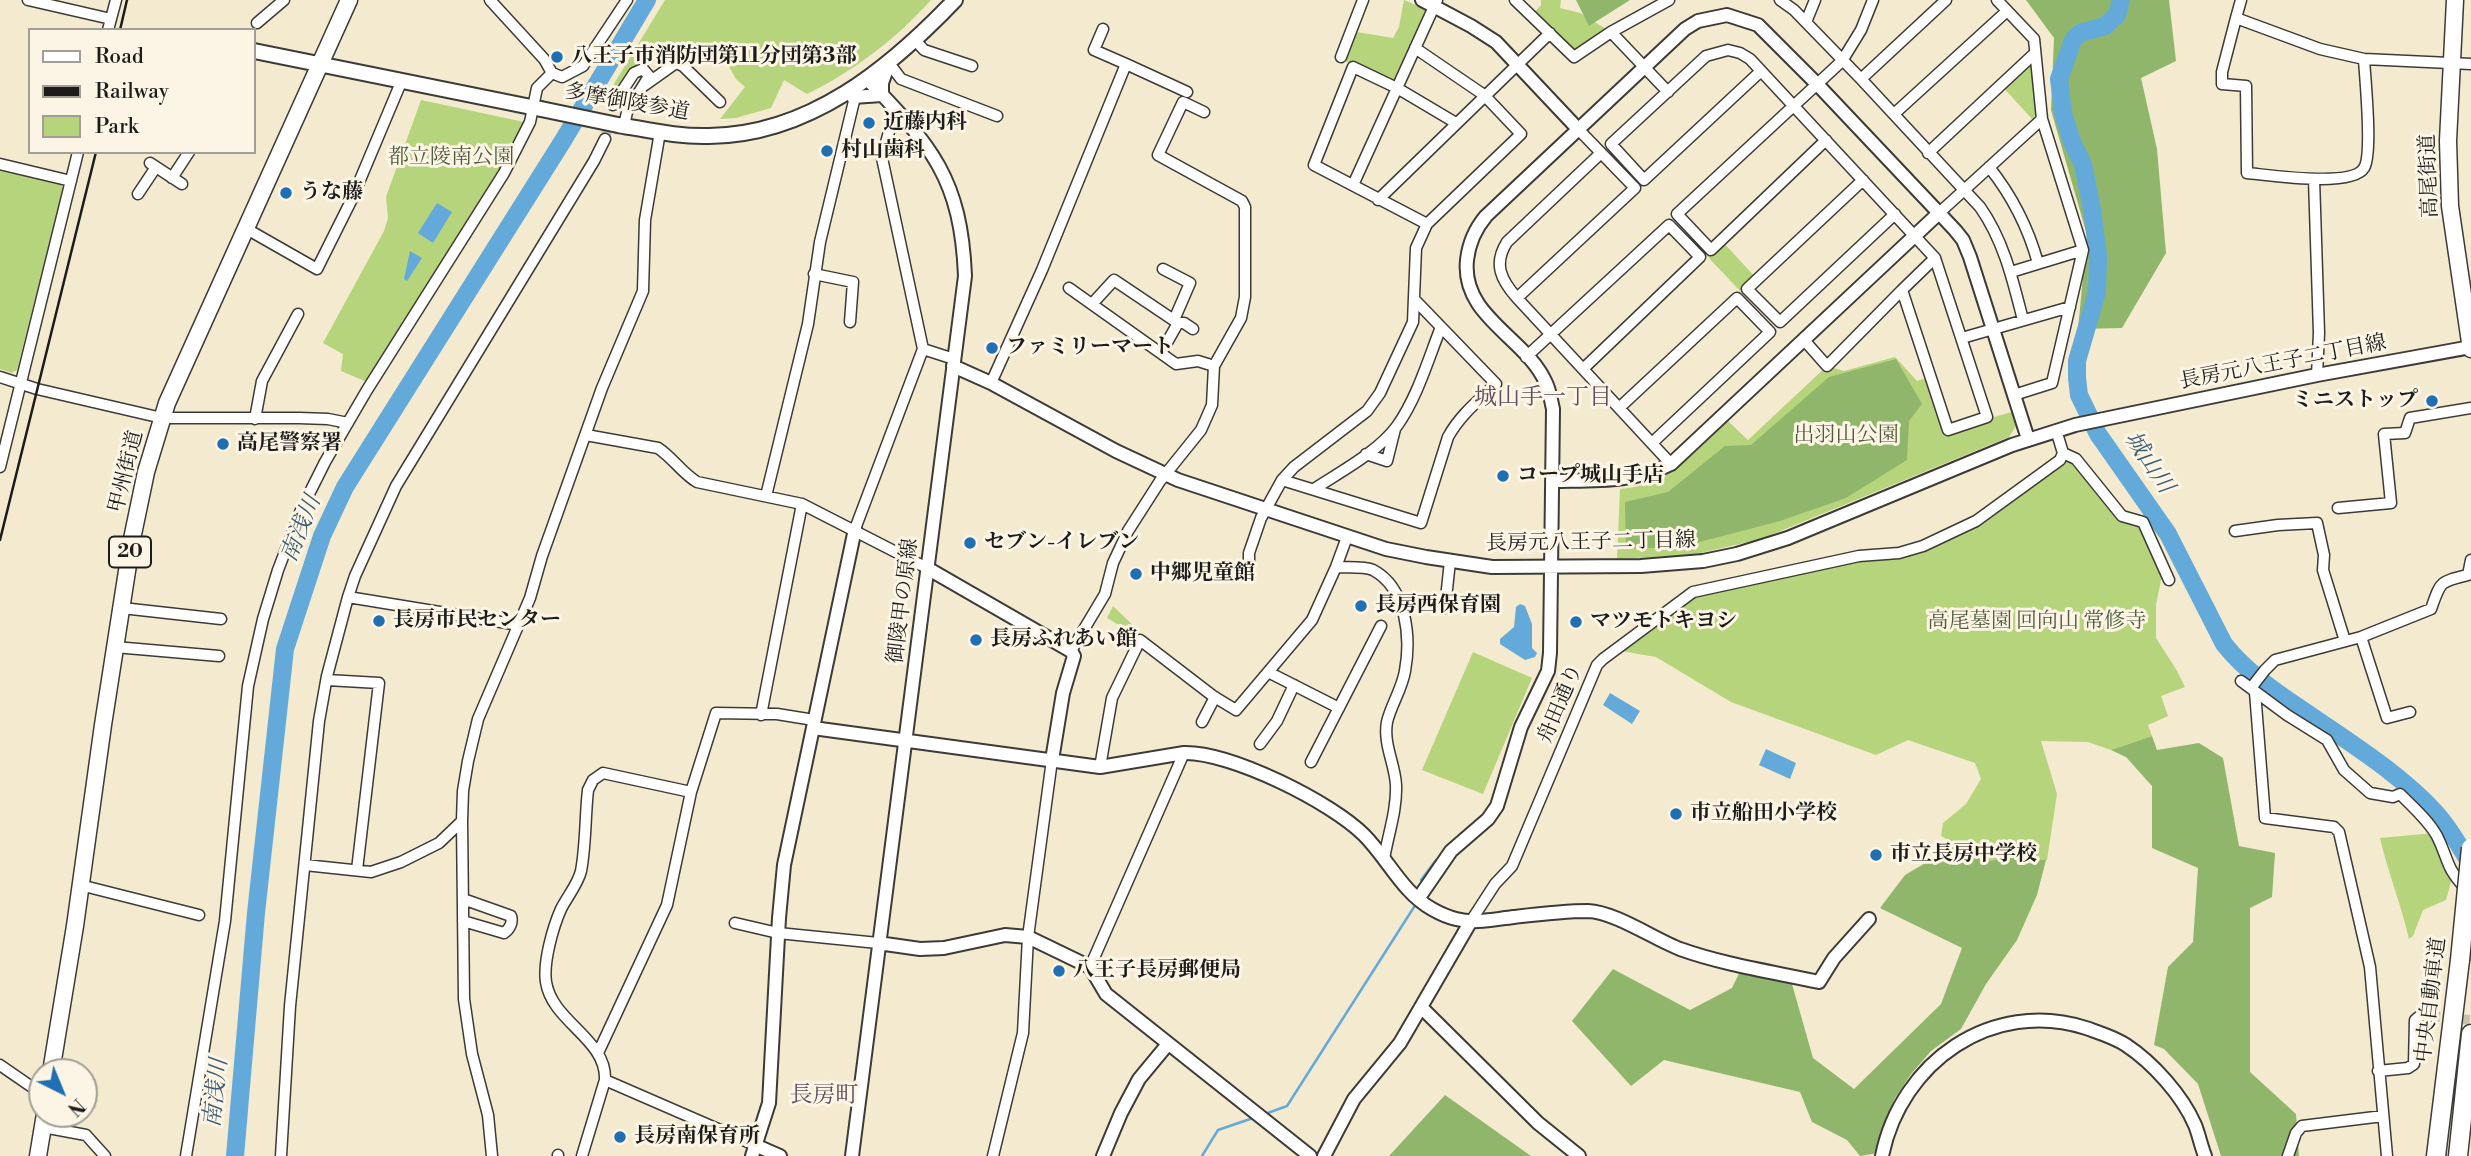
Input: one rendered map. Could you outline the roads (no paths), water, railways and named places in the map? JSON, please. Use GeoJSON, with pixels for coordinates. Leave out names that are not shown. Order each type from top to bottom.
{"type":"FeatureCollection","features":[{"type":"Feature","properties":{"kind":"highway","name":"中央自動車道"},"geometry":{"type":"LineString","coordinates":[[2436,1156],[2471,848]]}},
{"type":"Feature","properties":{"kind":"highway","name":"中央自動車道"},"geometry":{"type":"LineString","coordinates":[[2458,1156],[2471,1034]]}},
{"type":"Feature","properties":{"kind":"main road","name":"甲州街道"},"geometry":{"type":"LineString","coordinates":[[53,1058],[115,647],[142,489],[163,418],[245,228],[349,0]]}},
{"type":"Feature","properties":{"kind":"main road","name":"多摩御陵参道"},"geometry":{"type":"LineString","coordinates":[[256,51],[621,125],[660,132],[711,136],[744,133],[788,122],[851,94],[915,40],[956,0]]}},
{"type":"Feature","properties":{"kind":"main road","name":"高尾街道"},"geometry":{"type":"LineString","coordinates":[[2455,0],[2448,141],[2450,206],[2464,266],[2471,348]]}},
{"type":"Feature","properties":{"kind":"main road"},"geometry":{"type":"LineString","coordinates":[[38,1156],[43,1128]]}},
{"type":"Feature","properties":{"kind":"street"},"geometry":{"type":"LineString","coordinates":[[29,0],[109,24],[116,0]]}},
{"type":"Feature","properties":{"kind":"street"},"geometry":{"type":"LineString","coordinates":[[257,23],[284,0]]}},
{"type":"Feature","properties":{"kind":"street"},"geometry":{"type":"LineString","coordinates":[[490,0],[544,59],[552,73],[562,77],[583,66],[627,0]]}},
{"type":"Feature","properties":{"kind":"street"},"geometry":{"type":"LineString","coordinates":[[1341,57],[1363,0]]}},
{"type":"Feature","properties":{"kind":"street"},"geometry":{"type":"LineString","coordinates":[[1422,0],[1436,3],[1496,42],[1635,188],[1517,298]]}},
{"type":"Feature","properties":{"kind":"street"},"geometry":{"type":"LineString","coordinates":[[1515,0],[1574,57],[1611,32],[1669,0]]}},
{"type":"Feature","properties":{"kind":"street"},"geometry":{"type":"LineString","coordinates":[[1780,0],[1861,79],[1980,207],[1992,224],[2011,272],[2023,320]]}},
{"type":"Feature","properties":{"kind":"street"},"geometry":{"type":"LineString","coordinates":[[1806,23],[1815,0]]}},
{"type":"Feature","properties":{"kind":"street"},"geometry":{"type":"LineString","coordinates":[[1826,140],[1711,250],[1677,214],[1842,61],[1861,30],[1873,0]]}},
{"type":"Feature","properties":{"kind":"street"},"geometry":{"type":"LineString","coordinates":[[1861,79],[1946,0]]}},
{"type":"Feature","properties":{"kind":"street"},"geometry":{"type":"LineString","coordinates":[[1997,0],[2034,39],[2042,119],[2083,250],[2052,383],[2014,395]]}},
{"type":"Feature","properties":{"kind":"street"},"geometry":{"type":"LineString","coordinates":[[2241,0],[2222,72],[2222,84],[2246,86],[2247,173],[2314,179],[2353,176],[2364,168],[2367,160],[2364,59]]}},
{"type":"Feature","properties":{"kind":"street"},"geometry":{"type":"LineString","coordinates":[[1353,185],[1436,3]]}},
{"type":"Feature","properties":{"kind":"street"},"geometry":{"type":"LineString","coordinates":[[1894,114],[2007,12]]}},
{"type":"Feature","properties":{"kind":"street"},"geometry":{"type":"LineString","coordinates":[[1418,899],[1451,851],[1488,819],[1497,806],[1521,727],[1548,671],[1551,639],[1553,409],[1546,382],[1527,357],[1479,306],[1469,289],[1466,273],[1468,246],[1486,216],[1685,29],[1698,21],[1727,15],[1758,25],[1955,230],[1967,248],[2028,439]]}},
{"type":"Feature","properties":{"kind":"street"},"geometry":{"type":"LineString","coordinates":[[2236,18],[2320,49],[2364,59],[2471,64]]}},
{"type":"Feature","properties":{"kind":"street"},"geometry":{"type":"LineString","coordinates":[[1103,29],[1094,50],[1187,92]]}},
{"type":"Feature","properties":{"kind":"street"},"geometry":{"type":"LineString","coordinates":[[1611,32],[1668,92]]}},
{"type":"Feature","properties":{"kind":"street"},"geometry":{"type":"LineString","coordinates":[[1378,200],[1550,33]]}},
{"type":"Feature","properties":{"kind":"street"},"geometry":{"type":"LineString","coordinates":[[915,40],[925,50],[972,66]]}},
{"type":"Feature","properties":{"kind":"street"},"geometry":{"type":"LineString","coordinates":[[1249,564],[1249,553],[1265,510],[1282,480],[1294,467],[1367,411],[1380,393],[1413,322],[1416,248],[1427,225],[1521,134],[1484,95],[1415,48]]}},
{"type":"Feature","properties":{"kind":"street"},"geometry":{"type":"LineString","coordinates":[[1760,71],[1644,180],[1611,144],[1706,57],[1728,50],[1740,53],[1760,71],[1793,105],[1935,258],[1987,417],[1948,430],[1902,290]]}},
{"type":"Feature","properties":{"kind":"street"},"geometry":{"type":"LineString","coordinates":[[1928,153],[2034,54]]}},
{"type":"Feature","properties":{"kind":"street"},"geometry":{"type":"LineString","coordinates":[[644,86],[676,63],[683,66],[720,102]]}},
{"type":"Feature","properties":{"kind":"street"},"geometry":{"type":"LineString","coordinates":[[766,496],[808,324],[814,274],[851,110],[851,94],[882,95],[882,83],[889,63]]}},
{"type":"Feature","properties":{"kind":"street"},"geometry":{"type":"LineString","coordinates":[[889,63],[901,79],[997,115]]}},
{"type":"Feature","properties":{"kind":"street"},"geometry":{"type":"LineString","coordinates":[[991,383],[1042,270],[1126,64]]}},
{"type":"Feature","properties":{"kind":"street"},"geometry":{"type":"LineString","coordinates":[[1427,225],[1314,165],[1353,67],[1397,88],[1456,123]]}},
{"type":"Feature","properties":{"kind":"street"},"geometry":{"type":"LineString","coordinates":[[613,105],[634,73],[643,69],[649,76],[621,125]]}},
{"type":"Feature","properties":{"kind":"street"},"geometry":{"type":"LineString","coordinates":[[186,1156],[222,944],[244,710],[270,596],[288,540],[313,485],[348,423],[497,185],[537,108],[537,88],[552,73]]}},
{"type":"Feature","properties":{"kind":"street","name":"御陵甲の原線"},"geometry":{"type":"LineString","coordinates":[[852,1156],[877,943],[965,276],[959,216],[948,184],[930,149],[867,79]]}},
{"type":"Feature","properties":{"kind":"street"},"geometry":{"type":"LineString","coordinates":[[245,228],[317,269],[352,199],[402,80]]}},
{"type":"Feature","properties":{"kind":"street"},"geometry":{"type":"LineString","coordinates":[[830,102],[851,110]]}},
{"type":"Feature","properties":{"kind":"street"},"geometry":{"type":"LineString","coordinates":[[1070,651],[1105,594],[1113,563],[1128,531],[1166,474],[1202,430],[1212,405],[1214,366],[1241,318],[1245,297],[1245,207],[1242,201],[1158,155],[1182,102],[1204,111]]}},
{"type":"Feature","properties":{"kind":"street"},"geometry":{"type":"LineString","coordinates":[[754,1151],[769,1102],[784,865],[855,529],[923,349],[882,158],[895,109]]}},
{"type":"Feature","properties":{"kind":"street"},"geometry":{"type":"LineString","coordinates":[[1552,481],[1630,479],[1671,464],[2042,119]]}},
{"type":"Feature","properties":{"kind":"street"},"geometry":{"type":"LineString","coordinates":[[492,1156],[488,1115],[472,1054],[464,999],[463,791],[474,734],[519,625],[602,388],[643,291],[645,220],[660,132]]}},
{"type":"Feature","properties":{"kind":"street"},"geometry":{"type":"LineString","coordinates":[[281,1156],[291,995],[319,721],[348,597],[396,486],[605,139]]}},
{"type":"Feature","properties":{"kind":"street"},"geometry":{"type":"LineString","coordinates":[[1601,153],[1507,242],[1502,250],[1500,263],[1502,279],[1671,464]]}},
{"type":"Feature","properties":{"kind":"street"},"geometry":{"type":"LineString","coordinates":[[0,467],[78,154]]}},
{"type":"Feature","properties":{"kind":"street"},"geometry":{"type":"LineString","coordinates":[[138,194],[153,165],[177,181],[188,154]]}},
{"type":"Feature","properties":{"kind":"street"},"geometry":{"type":"LineString","coordinates":[[0,164],[71,181]]}},
{"type":"Feature","properties":{"kind":"street"},"geometry":{"type":"LineString","coordinates":[[1989,167],[2019,211],[2030,233],[2038,263]]}},
{"type":"Feature","properties":{"kind":"street"},"geometry":{"type":"LineString","coordinates":[[2314,179],[2319,333],[2317,375]]}},
{"type":"Feature","properties":{"kind":"street"},"geometry":{"type":"LineString","coordinates":[[1863,180],[1747,289],[1780,322],[1895,214]]}},
{"type":"Feature","properties":{"kind":"street"},"geometry":{"type":"LineString","coordinates":[[1527,357],[1668,225],[1700,257],[1583,369]]}},
{"type":"Feature","properties":{"kind":"street"},"geometry":{"type":"LineString","coordinates":[[2011,272],[2083,250]]}},
{"type":"Feature","properties":{"kind":"street"},"geometry":{"type":"LineString","coordinates":[[1804,340],[1827,366],[1935,258]]}},
{"type":"Feature","properties":{"kind":"street"},"geometry":{"type":"LineString","coordinates":[[1161,353],[1190,283],[1163,269]]}},
{"type":"Feature","properties":{"kind":"street"},"geometry":{"type":"LineString","coordinates":[[814,274],[853,282],[850,322]]}},
{"type":"Feature","properties":{"kind":"street"},"geometry":{"type":"LineString","coordinates":[[1092,304],[1114,279],[1176,321],[1193,329]]}},
{"type":"Feature","properties":{"kind":"street"},"geometry":{"type":"LineString","coordinates":[[1069,288],[1176,364],[1198,361],[1214,366]]}},
{"type":"Feature","properties":{"kind":"street"},"geometry":{"type":"LineString","coordinates":[[1619,408],[1737,298],[1770,332],[1652,443]]}},
{"type":"Feature","properties":{"kind":"street"},"geometry":{"type":"LineString","coordinates":[[1282,480],[1421,523],[1448,437],[1459,418],[1496,384],[1414,299]]}},
{"type":"Feature","properties":{"kind":"street"},"geometry":{"type":"LineString","coordinates":[[1962,338],[2070,307]]}},
{"type":"Feature","properties":{"kind":"street"},"geometry":{"type":"LineString","coordinates":[[255,419],[262,381],[298,314]]}},
{"type":"Feature","properties":{"kind":"street"},"geometry":{"type":"LineString","coordinates":[[1314,489],[1366,454],[1395,429],[1407,410],[1441,327]]}},
{"type":"Feature","properties":{"kind":"street","name":"長房元八王子二丁目線"},"geometry":{"type":"LineString","coordinates":[[954,362],[1116,450],[1166,474],[1265,510],[1386,549],[1492,567],[1550,567],[1674,565],[1737,554],[1788,538],[2028,439],[2056,430],[2317,375],[2471,348]]}},
{"type":"Feature","properties":{"kind":"street"},"geometry":{"type":"LineString","coordinates":[[923,349],[954,362]]}},
{"type":"Feature","properties":{"kind":"street"},"geometry":{"type":"LineString","coordinates":[[0,377],[101,405],[163,418],[328,419],[348,423]]}},
{"type":"Feature","properties":{"kind":"street"},"geometry":{"type":"LineString","coordinates":[[2338,508],[2391,503],[2384,434],[2405,433],[2410,418],[2471,408]]}},
{"type":"Feature","properties":{"kind":"street"},"geometry":{"type":"LineString","coordinates":[[1366,454],[1387,461],[1395,429]]}},
{"type":"Feature","properties":{"kind":"street"},"geometry":{"type":"LineString","coordinates":[[2056,430],[2063,453],[2076,459],[2122,516],[2143,522],[2169,580]]}},
{"type":"Feature","properties":{"kind":"street"},"geometry":{"type":"LineString","coordinates":[[586,435],[658,449],[687,477],[697,482],[802,504],[927,568],[1070,651],[1074,656],[1062,693],[1028,937],[1023,1033],[993,1156]]}},
{"type":"Feature","properties":{"kind":"street","name":"舟田通り"},"geometry":{"type":"LineString","coordinates":[[1324,1156],[1354,1099],[1388,1060],[1471,921],[1495,884],[1512,866],[1597,665],[1603,659],[1693,592],[1859,556],[1899,553],[1923,546],[1976,521],[2060,460],[2063,453]]}},
{"type":"Feature","properties":{"kind":"street"},"geometry":{"type":"LineString","coordinates":[[761,715],[802,504]]}},
{"type":"Feature","properties":{"kind":"street"},"geometry":{"type":"LineString","coordinates":[[2235,531],[2317,523],[2324,555],[2323,570],[2346,641]]}},
{"type":"Feature","properties":{"kind":"street"},"geometry":{"type":"LineString","coordinates":[[1100,767],[1112,698],[1140,640],[1236,710],[1312,620],[1347,537]]}},
{"type":"Feature","properties":{"kind":"street"},"geometry":{"type":"LineString","coordinates":[[2386,1156],[2370,967],[2339,832],[2334,827],[2265,818],[2253,688],[2264,670],[2275,660],[2361,637],[2431,609],[2440,585],[2446,580],[2468,575],[2471,560]]}},
{"type":"Feature","properties":{"kind":"street"},"geometry":{"type":"LineString","coordinates":[[1450,561],[1445,604],[1459,602]]}},
{"type":"Feature","properties":{"kind":"street"},"geometry":{"type":"LineString","coordinates":[[1336,567],[1372,570],[1396,592],[1404,614],[1405,671],[1387,723],[1387,743],[1396,782],[1396,800],[1384,859]]}},
{"type":"Feature","properties":{"kind":"street"},"geometry":{"type":"LineString","coordinates":[[348,597],[519,625]]}},
{"type":"Feature","properties":{"kind":"street"},"geometry":{"type":"LineString","coordinates":[[122,608],[220,619]]}},
{"type":"Feature","properties":{"kind":"street"},"geometry":{"type":"LineString","coordinates":[[1311,762],[1381,626]]}},
{"type":"Feature","properties":{"kind":"street"},"geometry":{"type":"LineString","coordinates":[[2361,637],[2387,718],[2410,712]]}},
{"type":"Feature","properties":{"kind":"street"},"geometry":{"type":"LineString","coordinates":[[115,647],[219,656]]}},
{"type":"Feature","properties":{"kind":"street"},"geometry":{"type":"LineString","coordinates":[[1268,672],[1339,708]]}},
{"type":"Feature","properties":{"kind":"street"},"geometry":{"type":"LineString","coordinates":[[327,680],[379,683],[357,870]]}},
{"type":"Feature","properties":{"kind":"street"},"geometry":{"type":"LineString","coordinates":[[2241,681],[2327,740],[2344,770],[2370,793],[2393,797],[2400,794],[2430,825],[2453,875],[2471,894]]}},
{"type":"Feature","properties":{"kind":"street"},"geometry":{"type":"LineString","coordinates":[[1261,744],[1277,721],[1294,685]]}},
{"type":"Feature","properties":{"kind":"street"},"geometry":{"type":"LineString","coordinates":[[1202,722],[1215,697]]}},
{"type":"Feature","properties":{"kind":"street"},"geometry":{"type":"LineString","coordinates":[[597,1053],[667,905],[691,792],[716,713],[777,714],[905,742],[1100,767],[1184,753],[1229,760],[1323,804],[1345,819],[1365,836],[1418,899],[1455,919],[1471,921],[1554,912],[1592,911],[1633,926],[1650,937],[1682,950],[1819,982],[1834,958],[1870,919]]}},
{"type":"Feature","properties":{"kind":"street"},"geometry":{"type":"LineString","coordinates":[[1090,967],[1184,753]]}},
{"type":"Feature","properties":{"kind":"street"},"geometry":{"type":"LineString","coordinates":[[582,1156],[606,1069],[597,1053],[555,1006],[545,976],[554,927],[581,870],[587,790],[593,780],[603,773],[691,792]]}},
{"type":"Feature","properties":{"kind":"street"},"geometry":{"type":"LineString","coordinates":[[305,865],[371,872],[401,862],[439,843],[462,821]]}},
{"type":"Feature","properties":{"kind":"street"},"geometry":{"type":"LineString","coordinates":[[80,885],[199,915]]}},
{"type":"Feature","properties":{"kind":"street"},"geometry":{"type":"LineString","coordinates":[[463,900],[511,916],[512,920],[504,933],[463,921]]}},
{"type":"Feature","properties":{"kind":"street"},"geometry":{"type":"LineString","coordinates":[[734,923],[778,933],[920,949],[944,948],[1005,935],[1028,937],[1090,967],[1107,994],[1310,1156]]}},
{"type":"Feature","properties":{"kind":"street"},"geometry":{"type":"LineString","coordinates":[[1421,1007],[1538,1123],[1579,1156]]}},
{"type":"Feature","properties":{"kind":"street"},"geometry":{"type":"LineString","coordinates":[[2378,1072],[2408,1068],[2414,1063],[2415,1020],[2421,1014],[2430,1016]]}},
{"type":"Feature","properties":{"kind":"street"},"geometry":{"type":"LineString","coordinates":[[1882,1156],[1886,1135],[1906,1094],[1940,1058],[1975,1034],[1996,1025],[2026,1021],[2053,1021],[2075,1025],[2105,1034],[2137,1053],[2173,1089],[2195,1124],[2205,1156]]}},
{"type":"Feature","properties":{"kind":"street"},"geometry":{"type":"LineString","coordinates":[[1103,1156],[1139,1079],[1168,1044]]}},
{"type":"Feature","properties":{"kind":"street"},"geometry":{"type":"LineString","coordinates":[[0,1065],[28,1084]]}},
{"type":"Feature","properties":{"kind":"street"},"geometry":{"type":"LineString","coordinates":[[605,1080],[754,1151],[780,1156]]}},
{"type":"Feature","properties":{"kind":"street"},"geometry":{"type":"LineString","coordinates":[[2288,1156],[2296,1133],[2302,1126],[2383,1116]]}},
{"type":"Feature","properties":{"kind":"street"},"geometry":{"type":"LineString","coordinates":[[66,1128],[86,1135],[105,1156]]}},
{"type":"Feature","properties":{"kind":"water"},"geometry":{"type":"Polygon","coordinates":[[[437,203],[452,212],[433,243],[418,233],[437,203]]]}},
{"type":"Feature","properties":{"kind":"water"},"geometry":{"type":"Polygon","coordinates":[[[410,251],[422,258],[407,281],[404,279],[410,251]]]}},
{"type":"Feature","properties":{"kind":"water"},"geometry":{"type":"Polygon","coordinates":[[[1520,604],[1525,606],[1532,624],[1532,648],[1537,653],[1535,657],[1525,660],[1500,644],[1500,639],[1514,627],[1516,607],[1520,604]]]}},
{"type":"Feature","properties":{"kind":"water"},"geometry":{"type":"Polygon","coordinates":[[[1610,693],[1640,711],[1632,724],[1603,705],[1610,693]]]}},
{"type":"Feature","properties":{"kind":"water"},"geometry":{"type":"Polygon","coordinates":[[[1766,749],[1796,763],[1790,779],[1759,765],[1766,749]]]}},
{"type":"Feature","properties":{"kind":"waterway","name":"南浅川"},"geometry":{"type":"LineString","coordinates":[[235,1156],[256,913],[285,649],[322,536],[345,487],[564,139],[647,0]]}},
{"type":"Feature","properties":{"kind":"waterway","name":"城山川"},"geometry":{"type":"LineString","coordinates":[[2121,0],[2117,15],[2105,26],[2080,33],[2073,40],[2059,79],[2063,113],[2072,142],[2083,164],[2098,255],[2097,292],[2077,361],[2079,395],[2098,434],[2168,534],[2224,644],[2262,682],[2406,784],[2440,818],[2471,865]]}},
{"type":"Feature","properties":{"kind":"waterway"},"geometry":{"type":"LineString","coordinates":[[1421,880],[1436,860]]}},
{"type":"Feature","properties":{"kind":"waterway"},"geometry":{"type":"LineString","coordinates":[[1265,1114],[1287,1106],[1414,907]]}},
{"type":"Feature","properties":{"kind":"waterway"},"geometry":{"type":"LineString","coordinates":[[1202,1156],[1218,1130],[1256,1117]]}},
{"type":"Feature","properties":{"kind":"tunnel"},"geometry":{"type":"LineString","coordinates":[[605,139],[613,105]]}},
{"type":"Feature","properties":{"kind":"tunnel"},"geometry":{"type":"LineString","coordinates":[[2430,1016],[2471,1020]]}},
{"type":"Feature","properties":{"kind":"railway"},"geometry":{"type":"LineString","coordinates":[[120,28],[127,0]]}},
{"type":"Feature","properties":{"kind":"railway"},"geometry":{"type":"LineString","coordinates":[[0,540],[96,154]]}},
{"type":"Feature","properties":{"kind":"place","name":"八王子市消防団第11分団第3部"},"geometry":{"type":"Point","coordinates":[557,57]}},
{"type":"Feature","properties":{"kind":"place","name":"近藤内科"},"geometry":{"type":"Point","coordinates":[869,123]}},
{"type":"Feature","properties":{"kind":"place","name":"村山歯科"},"geometry":{"type":"Point","coordinates":[827,151]}},
{"type":"Feature","properties":{"kind":"place","name":"うな藤"},"geometry":{"type":"Point","coordinates":[286,193]}},
{"type":"Feature","properties":{"kind":"place","name":"ファミリーマート"},"geometry":{"type":"Point","coordinates":[992,348]}},
{"type":"Feature","properties":{"kind":"place","name":"ミニストップ"},"geometry":{"type":"Point","coordinates":[2432,401]}},
{"type":"Feature","properties":{"kind":"place","name":"高尾警察署"},"geometry":{"type":"Point","coordinates":[223,444]}},
{"type":"Feature","properties":{"kind":"place","name":"コープ城山手店"},"geometry":{"type":"Point","coordinates":[1503,476]}},
{"type":"Feature","properties":{"kind":"place","name":"セブン-イレブン"},"geometry":{"type":"Point","coordinates":[970,543]}},
{"type":"Feature","properties":{"kind":"place","name":"中郷児童館"},"geometry":{"type":"Point","coordinates":[1136,574]}},
{"type":"Feature","properties":{"kind":"place","name":"長房西保育園"},"geometry":{"type":"Point","coordinates":[1361,606]}},
{"type":"Feature","properties":{"kind":"place","name":"長房市民センター"},"geometry":{"type":"Point","coordinates":[379,621]}},
{"type":"Feature","properties":{"kind":"place","name":"マツモトキヨシ"},"geometry":{"type":"Point","coordinates":[1576,622]}},
{"type":"Feature","properties":{"kind":"place","name":"長房ふれあい館"},"geometry":{"type":"Point","coordinates":[976,640]}},
{"type":"Feature","properties":{"kind":"place","name":"市立船田小学校"},"geometry":{"type":"Point","coordinates":[1676,814]}},
{"type":"Feature","properties":{"kind":"place","name":"市立長房中学校"},"geometry":{"type":"Point","coordinates":[1876,855]}},
{"type":"Feature","properties":{"kind":"place","name":"八王子長房郵便局"},"geometry":{"type":"Point","coordinates":[1059,971]}},
{"type":"Feature","properties":{"kind":"place","name":"長房南保育所"},"geometry":{"type":"Point","coordinates":[620,1137]}},
{"type":"Feature","properties":{"kind":"district","name":"城山手一丁目"},"geometry":{"type":"Point","coordinates":[1543,398]}},
{"type":"Feature","properties":{"kind":"district","name":"長房町"},"geometry":{"type":"Point","coordinates":[824,1096]}},
{"type":"Feature","properties":{"kind":"park label","name":"都立陵南公園"},"geometry":{"type":"Point","coordinates":[451,158]}},
{"type":"Feature","properties":{"kind":"park label","name":"出羽山公園"},"geometry":{"type":"Point","coordinates":[1846,436]}},
{"type":"Feature","properties":{"kind":"park label","name":"高尾墓園 回向山 常修寺"},"geometry":{"type":"Point","coordinates":[2037,622]}}]}
